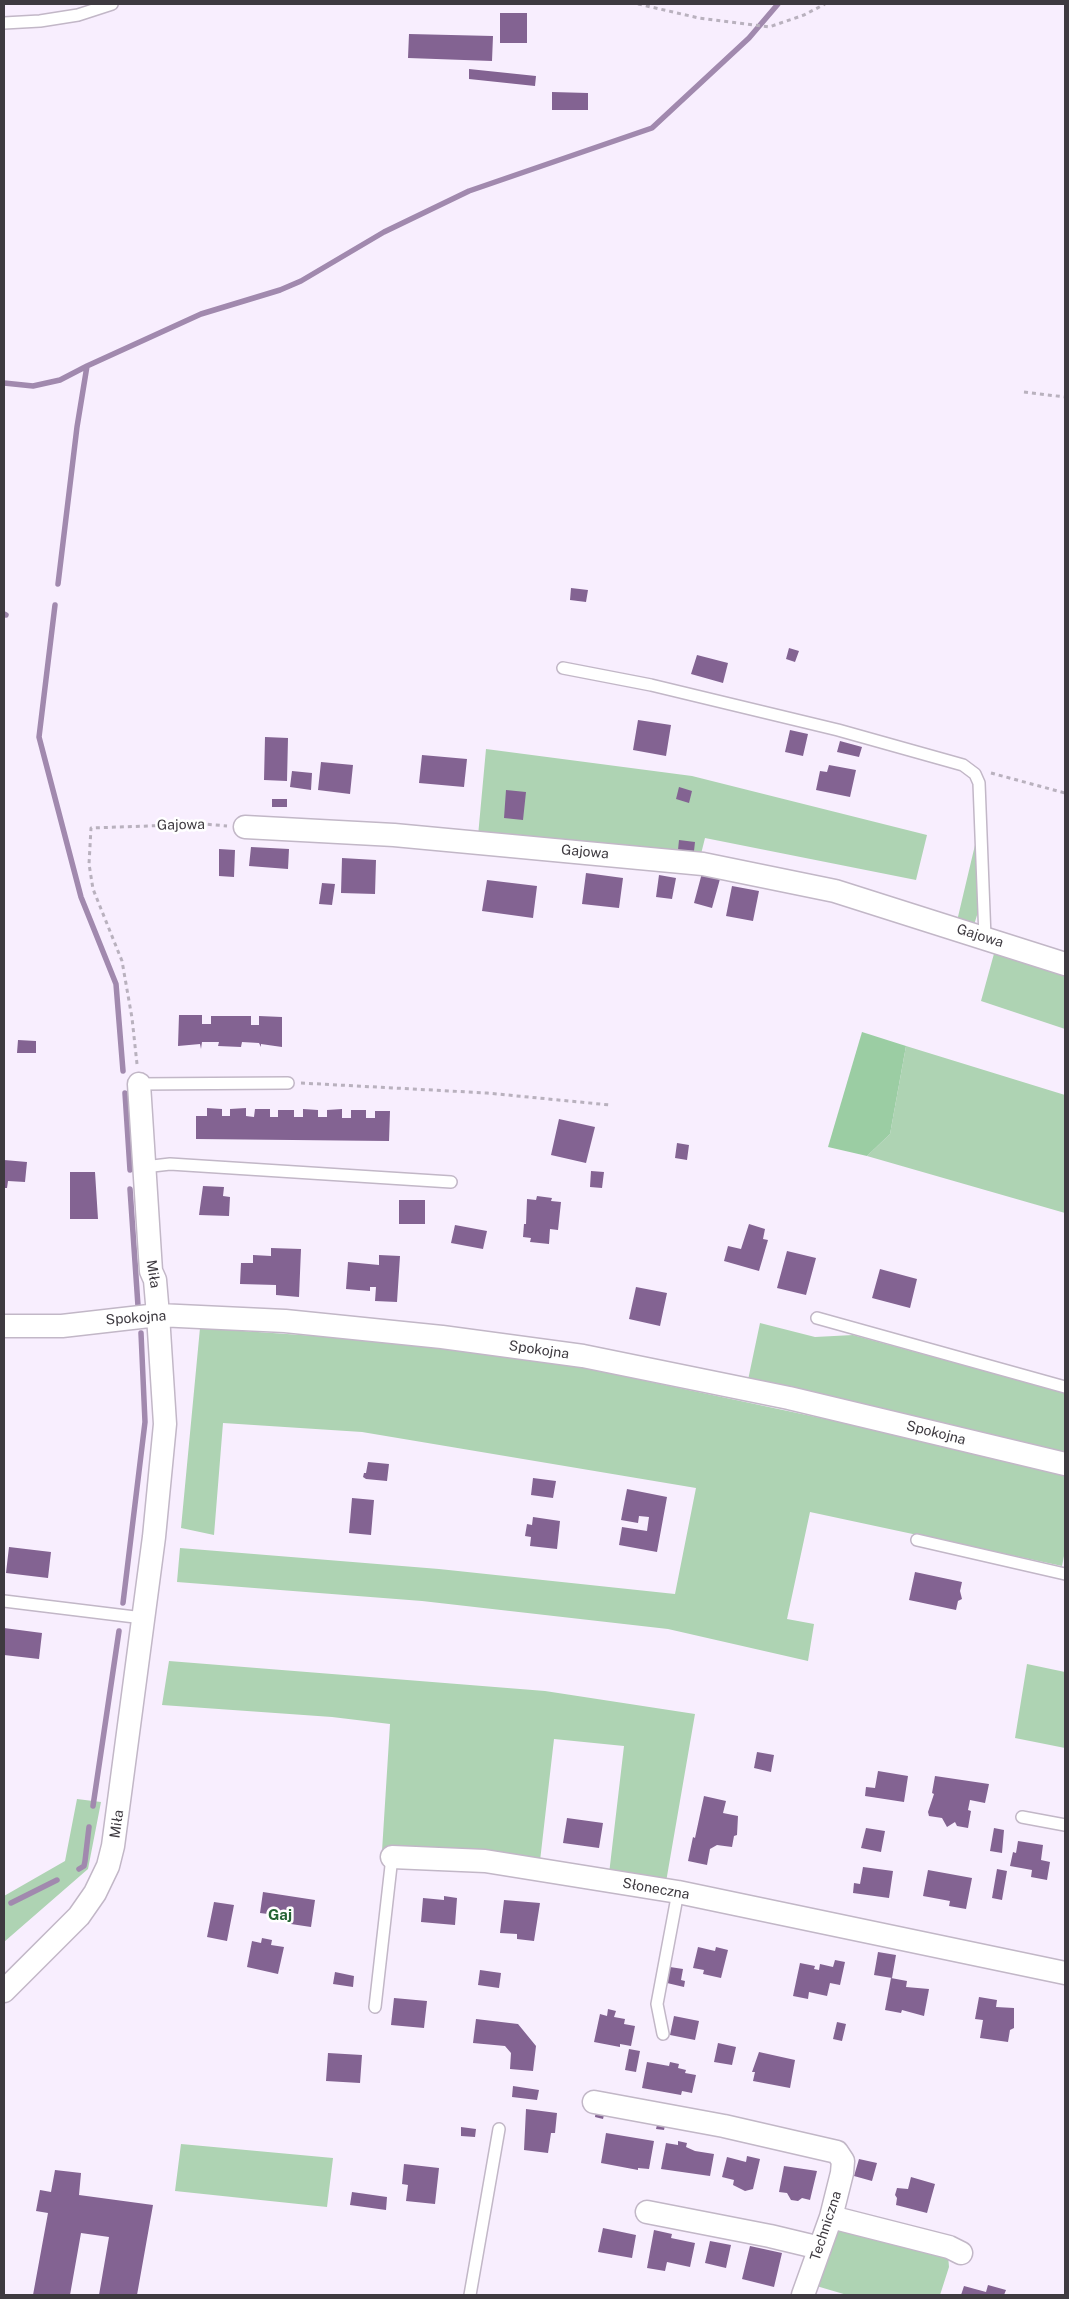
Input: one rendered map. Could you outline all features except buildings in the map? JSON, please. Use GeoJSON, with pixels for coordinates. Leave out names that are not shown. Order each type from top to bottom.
{"type":"FeatureCollection","features":[{"type":"Feature","properties":{"kind":"street","name":"Gajowa"},"geometry":{"type":"LineString","coordinates":[[245,827],[394,835],[703,864],[835,890],[1065,964]]}},
{"type":"Feature","properties":{"kind":"street","name":"Miła"},"geometry":{"type":"LineString","coordinates":[[4,1991],[79,1916],[95,1892],[108,1866],[122,1790],[144,1618],[165,1424],[155,1280],[151,1271],[139,1084]]}},
{"type":"Feature","properties":{"kind":"street","name":"Spokojna"},"geometry":{"type":"LineString","coordinates":[[4,1326],[62,1326],[158,1315],[285,1321],[375,1329],[584,1356],[789,1398],[1065,1464]]}},
{"type":"Feature","properties":{"kind":"street","name":"Słoneczna"},"geometry":{"type":"LineString","coordinates":[[392,1857],[485,1861],[678,1892],[1065,1973]]}},
{"type":"Feature","properties":{"kind":"street","name":"Techniczna"},"geometry":{"type":"LineString","coordinates":[[594,2102],[829,2149],[840,2155],[843,2167],[831,2217],[803,2295]]}},
{"type":"Feature","properties":{"kind":"street"},"geometry":{"type":"LineString","coordinates":[[647,2212],[820,2248]]}},
{"type":"Feature","properties":{"kind":"street"},"geometry":{"type":"LineString","coordinates":[[831,2217],[949,2247],[961,2253]]}},
{"type":"Feature","properties":{"kind":"lane"},"geometry":{"type":"LineString","coordinates":[[4,23],[40,21],[78,15],[112,4]]}},
{"type":"Feature","properties":{"kind":"lane"},"geometry":{"type":"LineString","coordinates":[[564,668],[650,685],[838,730],[964,765],[975,774],[979,783],[985,938]]}},
{"type":"Feature","properties":{"kind":"lane"},"geometry":{"type":"LineString","coordinates":[[139,1084],[288,1083]]}},
{"type":"Feature","properties":{"kind":"lane"},"geometry":{"type":"LineString","coordinates":[[144,1167],[170,1164],[451,1182]]}},
{"type":"Feature","properties":{"kind":"lane"},"geometry":{"type":"LineString","coordinates":[[817,1318],[1065,1387]]}},
{"type":"Feature","properties":{"kind":"lane"},"geometry":{"type":"LineString","coordinates":[[917,1540],[1065,1574]]}},
{"type":"Feature","properties":{"kind":"lane"},"geometry":{"type":"LineString","coordinates":[[4,1601],[144,1618]]}},
{"type":"Feature","properties":{"kind":"lane"},"geometry":{"type":"LineString","coordinates":[[1022,1817],[1065,1825]]}},
{"type":"Feature","properties":{"kind":"lane","name":"Słoneczna"},"geometry":{"type":"LineString","coordinates":[[375,2007],[392,1857]]}},
{"type":"Feature","properties":{"kind":"lane"},"geometry":{"type":"LineString","coordinates":[[663,2034],[657,2004],[678,1892]]}},
{"type":"Feature","properties":{"kind":"lane"},"geometry":{"type":"LineString","coordinates":[[470,2295],[498,2129]]}},
{"type":"Feature","properties":{"kind":"path"},"geometry":{"type":"LineString","coordinates":[[638,4],[699,18],[769,28],[804,15],[825,4]]}},
{"type":"Feature","properties":{"kind":"path"},"geometry":{"type":"LineString","coordinates":[[1024,392],[1065,398]]}},
{"type":"Feature","properties":{"kind":"path"},"geometry":{"type":"LineString","coordinates":[[975,774],[990,773],[1065,793]]}},
{"type":"Feature","properties":{"kind":"path","name":"Gajowa"},"geometry":{"type":"LineString","coordinates":[[139,1084],[132,1018],[122,961],[93,889],[89,864],[91,828],[204,824],[245,827]]}},
{"type":"Feature","properties":{"kind":"path"},"geometry":{"type":"LineString","coordinates":[[288,1083],[326,1083],[487,1093],[610,1105]]}},
{"type":"Feature","properties":{"kind":"green space"},"geometry":{"type":"Polygon","coordinates":[[[486,749],[692,776],[927,835],[916,880],[705,838],[700,858],[478,836],[486,749]]]}},
{"type":"Feature","properties":{"kind":"green space"},"geometry":{"type":"Polygon","coordinates":[[[975,845],[978,912],[974,925],[957,921],[975,845]]]}},
{"type":"Feature","properties":{"kind":"green space"},"geometry":{"type":"Polygon","coordinates":[[[995,950],[1065,972],[1065,1029],[981,1001],[995,950]]]}},
{"type":"Feature","properties":{"kind":"green space"},"geometry":{"type":"Polygon","coordinates":[[[862,1032],[906,1046],[890,1134],[867,1156],[828,1147],[862,1032]]]}},
{"type":"Feature","properties":{"kind":"green space"},"geometry":{"type":"Polygon","coordinates":[[[906,1046],[1065,1095],[1065,1213],[867,1156],[890,1134],[906,1046]]]}},
{"type":"Feature","properties":{"kind":"green space"},"geometry":{"type":"Polygon","coordinates":[[[760,1323],[815,1337],[853,1335],[1065,1393],[1065,1454],[748,1380],[760,1323]]]}},
{"type":"Feature","properties":{"kind":"green space"},"geometry":{"type":"Polygon","coordinates":[[[200,1328],[388,1341],[585,1368],[882,1431],[1065,1473],[1065,1551],[1062,1566],[810,1512],[787,1619],[814,1624],[808,1661],[668,1629],[422,1601],[177,1582],[180,1548],[439,1569],[675,1594],[696,1488],[362,1432],[223,1423],[214,1535],[181,1528],[200,1328]]]}},
{"type":"Feature","properties":{"kind":"green space"},"geometry":{"type":"Polygon","coordinates":[[[169,1661],[545,1691],[695,1714],[666,1882],[609,1874],[624,1746],[554,1739],[540,1861],[488,1852],[382,1851],[390,1724],[332,1717],[162,1705],[169,1661]]]}},
{"type":"Feature","properties":{"kind":"green space"},"geometry":{"type":"Polygon","coordinates":[[[1027,1664],[1065,1672],[1065,1748],[1015,1738],[1027,1664]]]}},
{"type":"Feature","properties":{"kind":"green space"},"geometry":{"type":"Polygon","coordinates":[[[77,1799],[101,1802],[88,1869],[4,1942],[4,1896],[65,1861],[77,1799]]]}},
{"type":"Feature","properties":{"kind":"green space"},"geometry":{"type":"Polygon","coordinates":[[[181,2144],[333,2158],[327,2207],[175,2191],[181,2144]]]}},
{"type":"Feature","properties":{"kind":"green space"},"geometry":{"type":"Polygon","coordinates":[[[849,2225],[948,2255],[949,2267],[940,2295],[847,2295],[813,2285],[829,2234],[849,2225]]]}},
{"type":"Feature","properties":{"kind":"waterway"},"geometry":{"type":"LineString","coordinates":[[58,584],[77,427],[87,366],[201,314],[280,290],[301,281],[384,232],[469,191],[652,128],[749,38],[778,4]]}},
{"type":"Feature","properties":{"kind":"waterway"},"geometry":{"type":"LineString","coordinates":[[4,383],[33,386],[60,380],[87,366]]}},
{"type":"Feature","properties":{"kind":"waterway"},"geometry":{"type":"LineString","coordinates":[[55,605],[39,737],[81,897],[116,984],[123,1071]]}},
{"type":"Feature","properties":{"kind":"waterway"},"geometry":{"type":"LineString","coordinates":[[125,1093],[130,1170]]}},
{"type":"Feature","properties":{"kind":"waterway"},"geometry":{"type":"LineString","coordinates":[[130,1189],[138,1306]]}},
{"type":"Feature","properties":{"kind":"waterway"},"geometry":{"type":"LineString","coordinates":[[123,1603],[145,1422],[141,1333]]}},
{"type":"Feature","properties":{"kind":"waterway"},"geometry":{"type":"LineString","coordinates":[[93,1806],[119,1631]]}},
{"type":"Feature","properties":{"kind":"waterway"},"geometry":{"type":"LineString","coordinates":[[79,1869],[84,1866],[89,1827]]}},
{"type":"Feature","properties":{"kind":"waterway"},"geometry":{"type":"LineString","coordinates":[[11,1903],[57,1880]]}},
{"type":"Feature","properties":{"kind":"district","name":"Gaj"},"geometry":{"type":"Point","coordinates":[280,1915]}}]}
